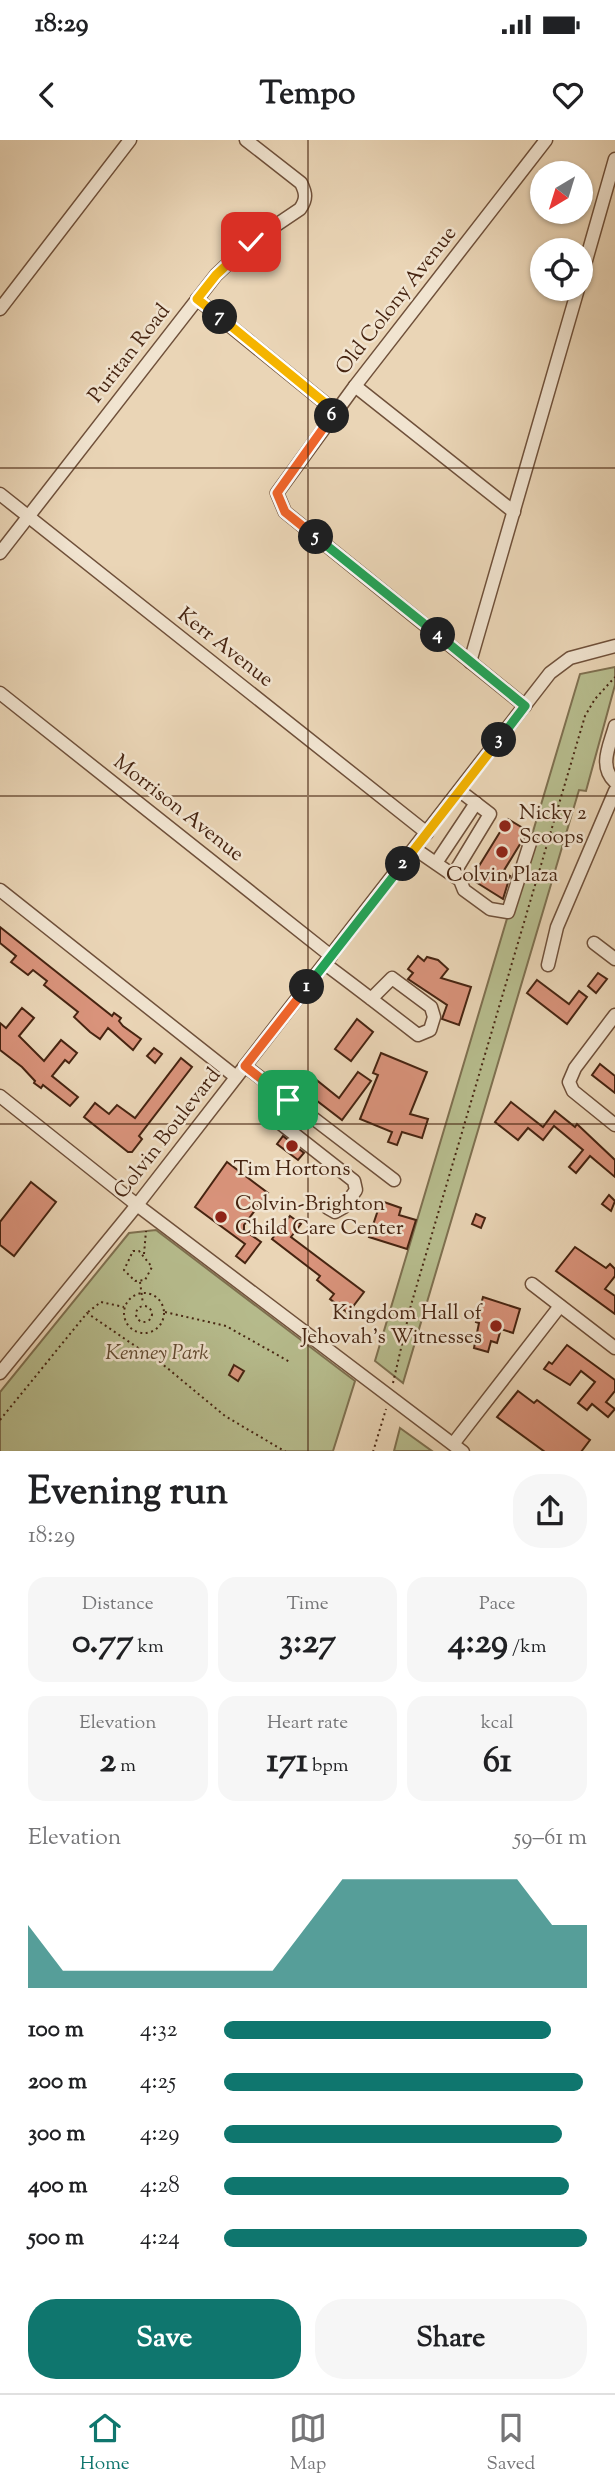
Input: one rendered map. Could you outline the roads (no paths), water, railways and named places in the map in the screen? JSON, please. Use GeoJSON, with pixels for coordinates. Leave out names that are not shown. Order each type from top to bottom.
{"type":"FeatureCollection","features":[{"type":"Feature","properties":{"kind":"street"},"geometry":{"type":"LineString","coordinates":[[0,309],[130,140]]}},
{"type":"Feature","properties":{"kind":"street","name":"Puritan Road"},"geometry":{"type":"LineString","coordinates":[[0,553],[197,299],[236,254],[304,203],[305,190],[300,183],[246,140]]}},
{"type":"Feature","properties":{"kind":"street","name":"Old Colony Avenue"},"geometry":{"type":"LineString","coordinates":[[525,706],[280,506],[279,486],[546,140]]}},
{"type":"Feature","properties":{"kind":"street"},"geometry":{"type":"LineString","coordinates":[[592,238],[615,159]]}},
{"type":"Feature","properties":{"kind":"street"},"geometry":{"type":"LineString","coordinates":[[197,299],[336,412]]}},
{"type":"Feature","properties":{"kind":"street"},"geometry":{"type":"LineString","coordinates":[[471,662],[575,301]]}},
{"type":"Feature","properties":{"kind":"street"},"geometry":{"type":"LineString","coordinates":[[355,386],[514,512]]}},
{"type":"Feature","properties":{"kind":"street","name":"Kerr Avenue"},"geometry":{"type":"LineString","coordinates":[[0,494],[427,833]]}},
{"type":"Feature","properties":{"kind":"street","name":"Colvin Boulevard"},"geometry":{"type":"LineString","coordinates":[[0,1373],[137,1205],[550,673],[570,658],[615,646]]}},
{"type":"Feature","properties":{"kind":"street","name":"Morrison Avenue"},"geometry":{"type":"LineString","coordinates":[[0,693],[328,960],[371,999],[418,1035],[430,1030],[434,1017],[431,1007],[392,978],[371,999]]}},
{"type":"Feature","properties":{"kind":"street"},"geometry":{"type":"LineString","coordinates":[[615,726],[605,766],[608,775],[615,782]]}},
{"type":"Feature","properties":{"kind":"street"},"geometry":{"type":"LineString","coordinates":[[548,965],[557,927],[615,790]]}},
{"type":"Feature","properties":{"kind":"street"},"geometry":{"type":"LineString","coordinates":[[453,875],[490,814],[460,791]]}},
{"type":"Feature","properties":{"kind":"street"},"geometry":{"type":"LineString","coordinates":[[436,863],[476,803]]}},
{"type":"Feature","properties":{"kind":"street"},"geometry":{"type":"LineString","coordinates":[[415,849],[460,880],[464,890],[490,909],[508,912],[531,840]]}},
{"type":"Feature","properties":{"kind":"street"},"geometry":{"type":"LineString","coordinates":[[0,890],[236,1077]]}},
{"type":"Feature","properties":{"kind":"street"},"geometry":{"type":"LineString","coordinates":[[594,943],[615,959]]}},
{"type":"Feature","properties":{"kind":"street"},"geometry":{"type":"LineString","coordinates":[[615,1015],[570,1075],[570,1088],[615,1125]]}},
{"type":"Feature","properties":{"kind":"street"},"geometry":{"type":"LineString","coordinates":[[245,1066],[394,1180]]}},
{"type":"Feature","properties":{"kind":"street"},"geometry":{"type":"LineString","coordinates":[[0,1096],[137,1205],[458,1448],[560,1306]]}},
{"type":"Feature","properties":{"kind":"street"},"geometry":{"type":"LineString","coordinates":[[275,1119],[355,1181],[356,1191],[344,1207],[335,1212],[328,1208]]}},
{"type":"Feature","properties":{"kind":"street"},"geometry":{"type":"LineString","coordinates":[[532,1284],[615,1348]]}},
{"type":"Feature","properties":{"kind":"place","name":"Nicky 2 Scoops"},"geometry":{"type":"Point","coordinates":[505,826]}},
{"type":"Feature","properties":{"kind":"place","name":"Colvin Plaza"},"geometry":{"type":"Point","coordinates":[502,852]}},
{"type":"Feature","properties":{"kind":"place","name":"Tim Hortons"},"geometry":{"type":"Point","coordinates":[292,1146]}},
{"type":"Feature","properties":{"kind":"place","name":"Colvin-Brighton Child Care Center"},"geometry":{"type":"Point","coordinates":[221,1217]}},
{"type":"Feature","properties":{"kind":"place","name":"Kingdom Hall of Jehovah’s Witnesses"},"geometry":{"type":"Point","coordinates":[496,1326]}},
{"type":"Feature","properties":{"kind":"park label","name":"Kenney Park"},"geometry":{"type":"Point","coordinates":[157,1354]}}]}
